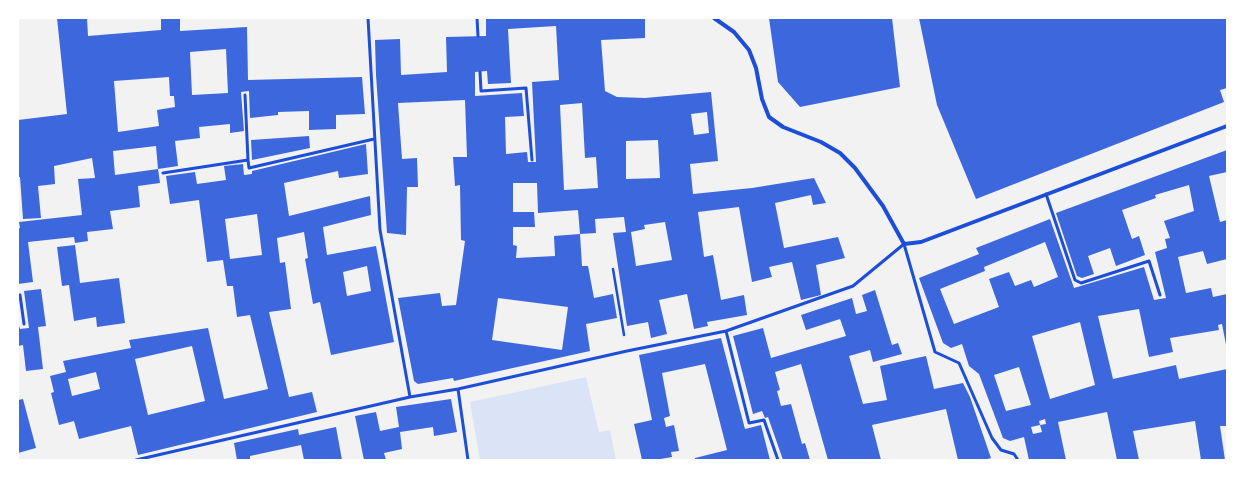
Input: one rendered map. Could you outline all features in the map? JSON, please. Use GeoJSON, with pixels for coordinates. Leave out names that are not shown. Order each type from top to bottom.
{"type":"FeatureCollection","features":[{"type":"Feature","properties":{"kind":"street"},"geometry":{"type":"LineString","coordinates":[[714,18],[734,32],[749,50],[756,68],[762,99],[769,117],[783,128],[821,142],[840,153],[855,168],[883,206],[904,244],[921,242],[1227,126]]}},
{"type":"Feature","properties":{"kind":"lane"},"geometry":{"type":"LineString","coordinates":[[368,18],[380,230],[410,397]]}},
{"type":"Feature","properties":{"kind":"lane"},"geometry":{"type":"LineString","coordinates":[[477,18],[478,36]]}},
{"type":"Feature","properties":{"kind":"lane"},"geometry":{"type":"LineString","coordinates":[[480,72],[481,91],[526,88],[532,160]]}},
{"type":"Feature","properties":{"kind":"lane"},"geometry":{"type":"LineString","coordinates":[[245,95],[249,168],[374,139]]}},
{"type":"Feature","properties":{"kind":"lane"},"geometry":{"type":"LineString","coordinates":[[163,172],[248,160]]}},
{"type":"Feature","properties":{"kind":"lane"},"geometry":{"type":"LineString","coordinates":[[1046,194],[1075,280],[1081,283],[1149,261],[1160,295]]}},
{"type":"Feature","properties":{"kind":"lane"},"geometry":{"type":"LineString","coordinates":[[136,460],[410,397],[458,389],[626,351],[726,331],[853,286],[904,244],[935,352],[959,363],[992,438],[1001,450],[1014,454],[1018,460]]}},
{"type":"Feature","properties":{"kind":"lane"},"geometry":{"type":"LineString","coordinates":[[18,295],[20,295],[24,324]]}},
{"type":"Feature","properties":{"kind":"lane"},"geometry":{"type":"LineString","coordinates":[[726,331],[749,423],[764,420],[778,460]]}},
{"type":"Feature","properties":{"kind":"lane"},"geometry":{"type":"LineString","coordinates":[[458,389],[468,460]]}},
{"type":"Feature","properties":{"kind":"path"},"geometry":{"type":"LineString","coordinates":[[613,269],[626,351]]}},
{"type":"Feature","properties":{"kind":"shaded area"},"geometry":{"type":"Polygon","coordinates":[[[586,377],[599,432],[610,430],[616,460],[480,460],[470,402],[586,377]]]}},
{"type":"Feature","properties":{"kind":"building"},"geometry":{"type":"Polygon","coordinates":[[[57,18],[87,18],[88,36],[161,30],[161,18],[180,18],[180,31],[247,27],[248,80],[362,77],[365,114],[336,115],[336,129],[309,130],[309,111],[278,112],[278,115],[250,118],[249,91],[241,92],[244,131],[230,133],[230,124],[199,127],[200,138],[175,141],[178,166],[158,169],[160,183],[138,186],[140,207],[110,211],[113,229],[87,232],[88,241],[75,243],[74,237],[28,242],[33,282],[18,284],[19,222],[82,215],[78,179],[95,178],[92,158],[54,166],[55,184],[38,186],[41,218],[23,219],[20,177],[18,177],[18,120],[67,114],[57,18]],[[226,49],[190,52],[192,95],[228,93],[226,49]],[[169,77],[114,81],[118,132],[159,126],[157,110],[175,107],[174,96],[170,96],[169,77]],[[156,146],[113,151],[115,175],[158,169],[156,146]]]}},
{"type":"Feature","properties":{"kind":"building"},"geometry":{"type":"Polygon","coordinates":[[[486,18],[645,18],[645,38],[601,40],[605,91],[617,97],[645,98],[711,92],[718,161],[690,164],[693,194],[752,188],[814,178],[826,203],[813,205],[811,195],[775,203],[784,248],[838,237],[845,258],[816,265],[821,295],[801,300],[792,262],[769,267],[772,277],[752,282],[739,207],[698,212],[704,257],[713,255],[721,300],[744,295],[747,315],[707,322],[708,326],[694,329],[687,294],[659,300],[667,334],[651,338],[648,322],[627,326],[613,233],[626,232],[624,217],[595,219],[596,233],[580,234],[582,266],[588,266],[594,298],[613,294],[617,318],[586,324],[590,351],[454,381],[453,378],[418,384],[414,381],[398,298],[440,293],[442,306],[456,305],[465,241],[461,240],[460,185],[455,186],[453,157],[467,157],[465,100],[398,103],[402,159],[417,158],[418,187],[407,187],[406,235],[387,233],[375,40],[400,39],[401,75],[447,72],[446,37],[486,36],[486,18]],[[556,26],[508,29],[511,83],[488,84],[487,71],[475,72],[475,96],[522,93],[524,116],[505,117],[506,154],[527,152],[528,162],[536,162],[532,82],[559,80],[556,26]],[[582,103],[560,105],[564,190],[598,188],[596,157],[585,158],[582,103]],[[707,112],[691,114],[694,135],[709,133],[707,112]],[[658,140],[626,141],[626,179],[660,178],[658,140]],[[513,183],[513,212],[534,212],[535,227],[513,227],[513,245],[517,246],[516,258],[555,256],[554,236],[580,234],[578,210],[538,213],[537,183],[513,183]],[[665,222],[644,225],[645,229],[631,232],[636,266],[672,260],[665,222]],[[498,298],[492,340],[562,350],[568,307],[498,298]]]}},
{"type":"Feature","properties":{"kind":"building"},"geometry":{"type":"Polygon","coordinates":[[[769,18],[892,18],[900,87],[800,107],[778,82],[769,18]]]}},
{"type":"Feature","properties":{"kind":"building"},"geometry":{"type":"Polygon","coordinates":[[[919,18],[1227,18],[1227,88],[1220,90],[1224,102],[976,199],[937,105],[919,18]]]}},
{"type":"Feature","properties":{"kind":"building"},"geometry":{"type":"Polygon","coordinates":[[[309,136],[310,148],[252,160],[251,140],[309,136]]]}},
{"type":"Feature","properties":{"kind":"building"},"geometry":{"type":"Polygon","coordinates":[[[366,144],[368,174],[339,178],[338,171],[284,183],[289,216],[370,196],[371,215],[323,227],[327,255],[376,246],[394,342],[331,355],[320,302],[313,304],[305,259],[308,258],[304,232],[277,238],[280,263],[285,262],[291,309],[269,312],[289,397],[312,392],[317,412],[138,455],[131,426],[79,439],[74,421],[59,425],[51,393],[54,392],[50,376],[66,372],[63,361],[131,348],[129,340],[208,328],[224,399],[268,389],[250,315],[237,317],[233,286],[227,286],[223,260],[207,262],[199,200],[170,204],[166,176],[195,172],[197,184],[226,180],[224,166],[243,164],[244,175],[252,174],[252,171],[366,144]],[[257,214],[225,219],[230,259],[262,255],[257,214]],[[367,266],[343,272],[347,296],[371,291],[367,266]],[[192,346],[135,359],[148,415],[205,401],[192,346]],[[96,372],[68,379],[72,396],[100,389],[96,372]]]}},
{"type":"Feature","properties":{"kind":"building"},"geometry":{"type":"Polygon","coordinates":[[[1227,150],[1227,172],[1209,176],[1220,222],[1227,220],[1227,259],[1207,264],[1203,251],[1178,257],[1186,293],[1211,288],[1213,297],[1227,294],[1227,350],[1222,324],[1218,325],[1219,330],[1170,338],[1173,352],[1149,357],[1139,309],[1098,316],[1113,379],[1176,365],[1179,379],[1227,369],[1227,426],[1220,426],[1225,460],[1201,460],[1195,421],[1133,431],[1139,460],[1117,460],[1107,412],[1058,422],[1066,460],[1029,460],[1024,437],[1010,441],[1003,438],[979,374],[969,366],[962,344],[951,348],[943,343],[919,278],[979,254],[976,248],[1050,219],[1074,288],[1144,267],[1154,300],[1166,298],[1155,252],[1167,248],[1165,239],[1170,238],[1164,221],[1194,211],[1189,185],[1155,195],[1156,198],[1122,210],[1132,239],[1139,236],[1145,255],[1116,266],[1110,248],[1088,256],[1094,274],[1082,278],[1077,276],[1056,213],[1227,150]],[[1045,242],[984,267],[985,271],[940,289],[954,324],[999,307],[989,279],[1009,272],[1015,286],[1031,280],[1034,287],[1058,277],[1045,242]],[[1080,322],[1032,336],[1050,399],[1095,385],[1080,322]],[[1019,367],[994,375],[1006,411],[1031,405],[1019,367]],[[1045,419],[1039,421],[1040,425],[1046,424],[1045,419]],[[1040,425],[1031,427],[1033,434],[1042,432],[1040,425]]]}},
{"type":"Feature","properties":{"kind":"building"},"geometry":{"type":"Polygon","coordinates":[[[75,245],[80,283],[119,278],[125,323],[97,327],[96,317],[74,321],[69,285],[62,286],[57,247],[75,245]]]}},
{"type":"Feature","properties":{"kind":"building"},"geometry":{"type":"Polygon","coordinates":[[[41,289],[46,326],[38,327],[43,369],[26,371],[23,345],[18,346],[18,323],[20,329],[29,328],[24,291],[41,289]]]}},
{"type":"Feature","properties":{"kind":"building"},"geometry":{"type":"Polygon","coordinates":[[[875,290],[892,345],[898,343],[902,354],[873,362],[870,350],[849,356],[863,404],[887,400],[880,366],[926,356],[934,389],[963,383],[970,397],[991,458],[984,460],[958,460],[946,409],[872,425],[881,460],[828,460],[801,364],[775,372],[780,390],[777,391],[781,406],[791,404],[802,444],[805,443],[810,460],[783,460],[768,417],[765,418],[762,411],[753,414],[733,336],[763,328],[771,358],[846,336],[840,319],[806,330],[801,315],[852,298],[856,314],[867,311],[862,295],[875,290]]]}},
{"type":"Feature","properties":{"kind":"building"},"geometry":{"type":"Polygon","coordinates":[[[721,338],[745,429],[761,425],[770,460],[695,460],[695,458],[727,450],[705,364],[662,373],[670,416],[664,418],[666,427],[674,425],[679,451],[671,452],[672,457],[655,460],[642,460],[634,424],[652,420],[639,355],[721,338]]]}},
{"type":"Feature","properties":{"kind":"building"},"geometry":{"type":"Polygon","coordinates":[[[23,399],[36,448],[18,453],[18,400],[23,399]]]}},
{"type":"Feature","properties":{"kind":"building"},"geometry":{"type":"Polygon","coordinates":[[[451,399],[457,432],[434,436],[433,427],[400,432],[402,449],[384,453],[386,460],[364,460],[355,416],[376,412],[380,431],[399,427],[396,407],[451,399]]]}},
{"type":"Feature","properties":{"kind":"building"},"geometry":{"type":"Polygon","coordinates":[[[336,427],[342,460],[304,460],[301,445],[250,456],[250,460],[237,460],[234,443],[298,429],[299,435],[336,427]]]}}]}
